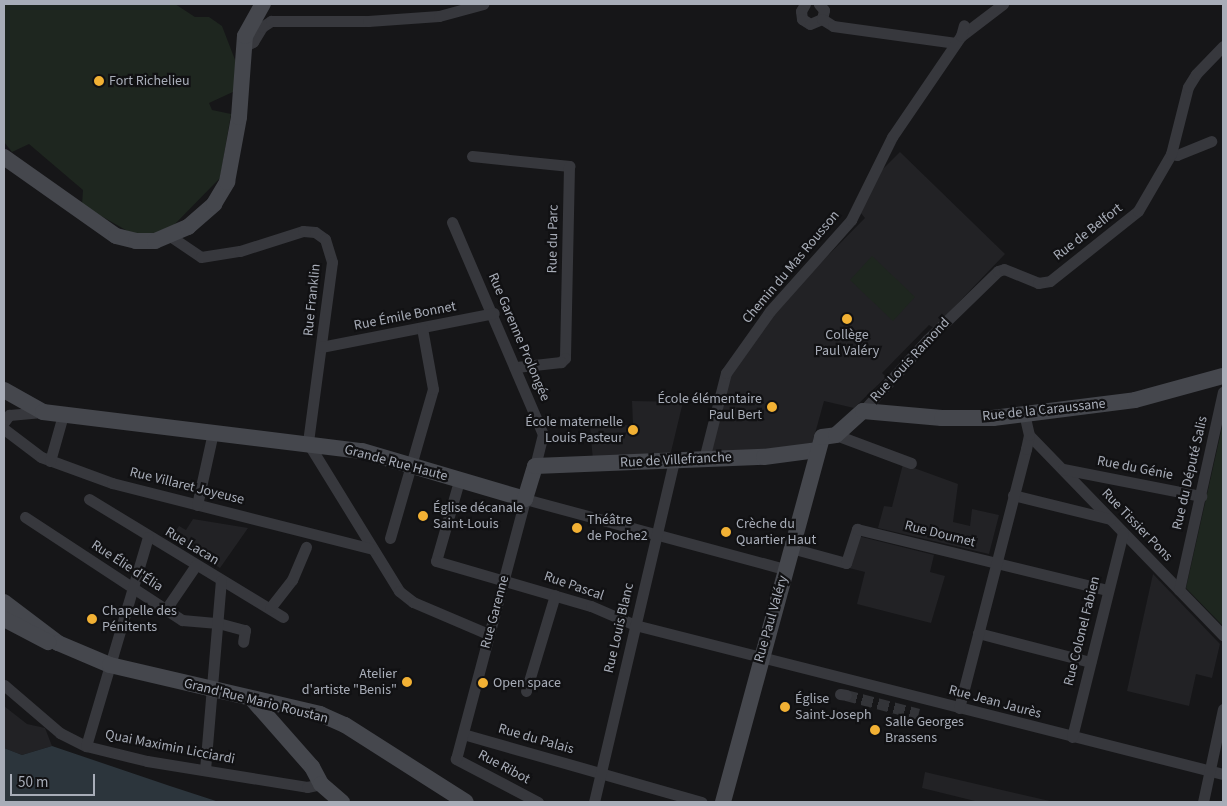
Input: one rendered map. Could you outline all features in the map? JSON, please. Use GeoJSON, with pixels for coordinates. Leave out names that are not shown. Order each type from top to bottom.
{"type":"FeatureCollection","features":[{"type":"Feature","properties":{"kind":"street"},"geometry":{"type":"LineString","coordinates":[[4,157],[116,236],[146,242],[170,236],[188,227],[206,212],[227,182],[239,117],[245,46],[250,24],[263,4]]}},
{"type":"Feature","properties":{"kind":"street"},"geometry":{"type":"LineString","coordinates":[[245,46],[253,42],[262,28],[271,21],[368,21],[439,16],[483,4]]}},
{"type":"Feature","properties":{"kind":"street"},"geometry":{"type":"LineString","coordinates":[[805,4],[801,11],[802,19],[810,24],[822,19]]}},
{"type":"Feature","properties":{"kind":"street"},"geometry":{"type":"LineString","coordinates":[[819,4],[824,10],[822,19]]}},
{"type":"Feature","properties":{"kind":"street","name":"Chemin du Mas Rousson"},"geometry":{"type":"LineString","coordinates":[[704,459],[726,373],[770,311],[851,220],[892,137],[960,35],[1003,4]]}},
{"type":"Feature","properties":{"kind":"street"},"geometry":{"type":"LineString","coordinates":[[822,19],[833,26],[960,35]]}},
{"type":"Feature","properties":{"kind":"street","name":"Rue de Belfort"},"geometry":{"type":"LineString","coordinates":[[995,273],[1004,269],[1038,283],[1050,281],[1138,211],[1174,155],[1188,87],[1196,74],[1223,46]]}},
{"type":"Feature","properties":{"kind":"street"},"geometry":{"type":"LineString","coordinates":[[1174,155],[1210,141]]}},
{"type":"Feature","properties":{"kind":"street","name":"Rue du Parc"},"geometry":{"type":"LineString","coordinates":[[472,156],[569,166],[565,358],[561,362],[516,367]]}},
{"type":"Feature","properties":{"kind":"street","name":"Rue Garenne Prolongée"},"geometry":{"type":"LineString","coordinates":[[452,222],[494,313],[543,434],[535,466]]}},
{"type":"Feature","properties":{"kind":"street","name":"Rue Franklin"},"geometry":{"type":"LineString","coordinates":[[170,236],[201,256],[240,251],[303,231],[322,236],[329,247],[332,262],[308,443]]}},
{"type":"Feature","properties":{"kind":"street","name":"Rue Louis Ramond"},"geometry":{"type":"LineString","coordinates":[[825,441],[862,411],[927,340],[995,273]]}},
{"type":"Feature","properties":{"kind":"street","name":"Rue Émile Bonnet"},"geometry":{"type":"LineString","coordinates":[[321,347],[494,313]]}},
{"type":"Feature","properties":{"kind":"street"},"geometry":{"type":"LineString","coordinates":[[390,538],[433,389],[422,328]]}},
{"type":"Feature","properties":{"kind":"street","name":"Rue de la Caraussane"},"geometry":{"type":"LineString","coordinates":[[862,411],[942,418],[1024,414],[1135,400],[1223,376]]}},
{"type":"Feature","properties":{"kind":"street","name":"Grande Rue Haute"},"geometry":{"type":"LineString","coordinates":[[4,390],[43,412],[362,451],[411,468],[785,569]]}},
{"type":"Feature","properties":{"kind":"street","name":"Rue du Député Salis"},"geometry":{"type":"LineString","coordinates":[[1179,590],[1223,392]]}},
{"type":"Feature","properties":{"kind":"street"},"geometry":{"type":"LineString","coordinates":[[4,422],[9,415],[43,412]]}},
{"type":"Feature","properties":{"kind":"street"},"geometry":{"type":"LineString","coordinates":[[959,708],[1029,435],[1024,414]]}},
{"type":"Feature","properties":{"kind":"street"},"geometry":{"type":"LineString","coordinates":[[50,461],[64,415]]}},
{"type":"Feature","properties":{"kind":"street","name":"Rue Villaret Joyeuse"},"geometry":{"type":"LineString","coordinates":[[4,430],[50,461],[112,483],[372,549]]}},
{"type":"Feature","properties":{"kind":"street"},"geometry":{"type":"LineString","coordinates":[[198,505],[213,432]]}},
{"type":"Feature","properties":{"kind":"street","name":"Rue Tissier Pons"},"geometry":{"type":"LineString","coordinates":[[1029,435],[1223,635]]}},
{"type":"Feature","properties":{"kind":"street"},"geometry":{"type":"LineString","coordinates":[[825,441],[911,463]]}},
{"type":"Feature","properties":{"kind":"street","name":"Rue de Villefranche"},"geometry":{"type":"LineString","coordinates":[[535,466],[704,459],[825,441]]}},
{"type":"Feature","properties":{"kind":"street","name":"Rue Paul Valéry"},"geometry":{"type":"LineString","coordinates":[[722,802],[785,569],[825,441]]}},
{"type":"Feature","properties":{"kind":"street"},"geometry":{"type":"LineString","coordinates":[[308,443],[372,549],[403,595],[488,634]]}},
{"type":"Feature","properties":{"kind":"street","name":"Rue Louis Blanc"},"geometry":{"type":"LineString","coordinates":[[594,802],[674,460]]}},
{"type":"Feature","properties":{"kind":"street","name":"Rue Garenne"},"geometry":{"type":"LineString","coordinates":[[456,759],[488,634],[535,466]]}},
{"type":"Feature","properties":{"kind":"street","name":"Rue du Génie"},"geometry":{"type":"LineString","coordinates":[[1064,469],[1201,496]]}},
{"type":"Feature","properties":{"kind":"street","name":"Rue Pascal"},"geometry":{"type":"LineString","coordinates":[[459,481],[436,561],[555,595],[635,625],[761,656]]}},
{"type":"Feature","properties":{"kind":"street"},"geometry":{"type":"LineString","coordinates":[[1013,495],[1110,519]]}},
{"type":"Feature","properties":{"kind":"street","name":"Rue Lacan"},"geometry":{"type":"LineString","coordinates":[[89,499],[148,537],[283,617]]}},
{"type":"Feature","properties":{"kind":"street","name":"Rue Élie d'Élia"},"geometry":{"type":"LineString","coordinates":[[25,517],[182,620],[218,623],[245,630],[243,642]]}},
{"type":"Feature","properties":{"kind":"street","name":"Rue Doumet"},"geometry":{"type":"LineString","coordinates":[[791,548],[846,563],[857,529],[1108,590]]}},
{"type":"Feature","properties":{"kind":"street","name":"Rue Colonel Fabien"},"geometry":{"type":"LineString","coordinates":[[1072,737],[1122,533]]}},
{"type":"Feature","properties":{"kind":"street"},"geometry":{"type":"LineString","coordinates":[[86,746],[148,537]]}},
{"type":"Feature","properties":{"kind":"street"},"geometry":{"type":"LineString","coordinates":[[270,608],[292,580],[306,547]]}},
{"type":"Feature","properties":{"kind":"street"},"geometry":{"type":"LineString","coordinates":[[166,609],[196,565]]}},
{"type":"Feature","properties":{"kind":"street"},"geometry":{"type":"LineString","coordinates":[[205,770],[221,581]]}},
{"type":"Feature","properties":{"kind":"street"},"geometry":{"type":"LineString","coordinates":[[526,691],[555,595]]}},
{"type":"Feature","properties":{"kind":"street"},"geometry":{"type":"LineString","coordinates":[[4,602],[33,631]]}},
{"type":"Feature","properties":{"kind":"street"},"geometry":{"type":"LineString","coordinates":[[4,619],[33,631]]}},
{"type":"Feature","properties":{"kind":"street","name":"Grand'Rue Mario Roustan"},"geometry":{"type":"LineString","coordinates":[[33,631],[110,665],[252,699],[271,710],[320,714],[346,725],[466,802]]}},
{"type":"Feature","properties":{"kind":"street"},"geometry":{"type":"LineString","coordinates":[[978,633],[1090,662]]}},
{"type":"Feature","properties":{"kind":"street","name":"Rue Jean Jaurès"},"geometry":{"type":"LineString","coordinates":[[761,656],[1072,737],[1223,774]]}},
{"type":"Feature","properties":{"kind":"street","name":"Quai Maximin Licciardi"},"geometry":{"type":"LineString","coordinates":[[4,685],[60,733],[86,746],[147,761],[307,787],[317,785]]}},
{"type":"Feature","properties":{"kind":"street"},"geometry":{"type":"LineString","coordinates":[[1203,802],[1223,709]]}},
{"type":"Feature","properties":{"kind":"street"},"geometry":{"type":"LineString","coordinates":[[271,710],[312,767],[317,785],[342,802]]}},
{"type":"Feature","properties":{"kind":"street","name":"Rue du Palais"},"geometry":{"type":"LineString","coordinates":[[463,734],[702,802]]}},
{"type":"Feature","properties":{"kind":"street","name":"Rue Ribot"},"geometry":{"type":"LineString","coordinates":[[456,759],[538,802]]}},
{"type":"Feature","properties":{"kind":"shaded area"},"geometry":{"type":"Polygon","coordinates":[[[4,4],[175,4],[195,17],[209,17],[222,26],[237,65],[235,91],[209,103],[212,110],[231,114],[220,178],[174,225],[155,236],[131,233],[82,205],[83,190],[29,144],[12,152],[4,142],[4,4]]]}},
{"type":"Feature","properties":{"kind":"shaded area"},"geometry":{"type":"Polygon","coordinates":[[[900,152],[1005,254],[934,328],[929,325],[882,373],[886,377],[854,408],[824,401],[811,448],[711,453],[731,374],[781,303],[865,218],[860,212],[882,170],[900,152]]]}},
{"type":"Feature","properties":{"kind":"shaded area"},"geometry":{"type":"Polygon","coordinates":[[[872,256],[915,297],[893,321],[850,280],[872,256]]]}},
{"type":"Feature","properties":{"kind":"shaded area","name":"École maternelle Louis Pasteur"},"geometry":{"type":"Polygon","coordinates":[[[632,401],[683,402],[670,456],[593,461],[590,426],[633,425],[632,401]]]}},
{"type":"Feature","properties":{"kind":"shaded area"},"geometry":{"type":"Polygon","coordinates":[[[1223,423],[1223,626],[1186,588],[1223,423]]]}},
{"type":"Feature","properties":{"kind":"shaded area"},"geometry":{"type":"Polygon","coordinates":[[[903,464],[958,484],[953,522],[970,526],[972,509],[999,515],[989,554],[878,528],[884,506],[892,507],[903,464]]]}},
{"type":"Feature","properties":{"kind":"shaded area"},"geometry":{"type":"Polygon","coordinates":[[[193,519],[248,528],[220,568],[172,537],[179,526],[186,530],[193,519]]]}},
{"type":"Feature","properties":{"kind":"shaded area"},"geometry":{"type":"Polygon","coordinates":[[[858,536],[934,555],[930,572],[945,576],[931,623],[857,604],[865,572],[849,568],[858,536]]]}},
{"type":"Feature","properties":{"kind":"shaded area"},"geometry":{"type":"Polygon","coordinates":[[[1153,574],[1220,644],[1212,678],[1196,674],[1189,706],[1127,691],[1153,574]]]}},
{"type":"Feature","properties":{"kind":"shaded area"},"geometry":{"type":"Polygon","coordinates":[[[4,706],[27,724],[45,728],[52,746],[22,755],[4,748],[4,706]]]}},
{"type":"Feature","properties":{"kind":"shaded area"},"geometry":{"type":"Polygon","coordinates":[[[52,746],[219,802],[4,802],[4,748],[22,755],[52,746]]]}},
{"type":"Feature","properties":{"kind":"shaded area"},"geometry":{"type":"Polygon","coordinates":[[[925,772],[1054,802],[979,802],[922,788],[925,772]]]}},
{"type":"Feature","properties":{"kind":"tunnel"},"geometry":{"type":"LineString","coordinates":[[846,695],[919,714]]}},
{"type":"Feature","properties":{"kind":"place","name":"Fort Richelieu"},"geometry":{"type":"Point","coordinates":[99,81]}},
{"type":"Feature","properties":{"kind":"place","name":"Collège Paul Valéry"},"geometry":{"type":"Point","coordinates":[847,319]}},
{"type":"Feature","properties":{"kind":"place","name":"École élémentaire Paul Bert"},"geometry":{"type":"Point","coordinates":[772,407]}},
{"type":"Feature","properties":{"kind":"place","name":"École maternelle Louis Pasteur"},"geometry":{"type":"Point","coordinates":[633,430]}},
{"type":"Feature","properties":{"kind":"place","name":"Église décanale Saint-Louis"},"geometry":{"type":"Point","coordinates":[423,516]}},
{"type":"Feature","properties":{"kind":"place","name":"Théâtre de Poche2"},"geometry":{"type":"Point","coordinates":[577,528]}},
{"type":"Feature","properties":{"kind":"place","name":"Crèche du Quartier Haut"},"geometry":{"type":"Point","coordinates":[726,532]}},
{"type":"Feature","properties":{"kind":"place","name":"Chapelle des Pénitents"},"geometry":{"type":"Point","coordinates":[92,619]}},
{"type":"Feature","properties":{"kind":"place","name":"Atelier d'artiste \"Benis\""},"geometry":{"type":"Point","coordinates":[407,682]}},
{"type":"Feature","properties":{"kind":"place","name":"Open space"},"geometry":{"type":"Point","coordinates":[483,683]}},
{"type":"Feature","properties":{"kind":"place","name":"Église Saint-Joseph"},"geometry":{"type":"Point","coordinates":[785,707]}},
{"type":"Feature","properties":{"kind":"place","name":"Salle Georges Brassens"},"geometry":{"type":"Point","coordinates":[875,730]}}]}
